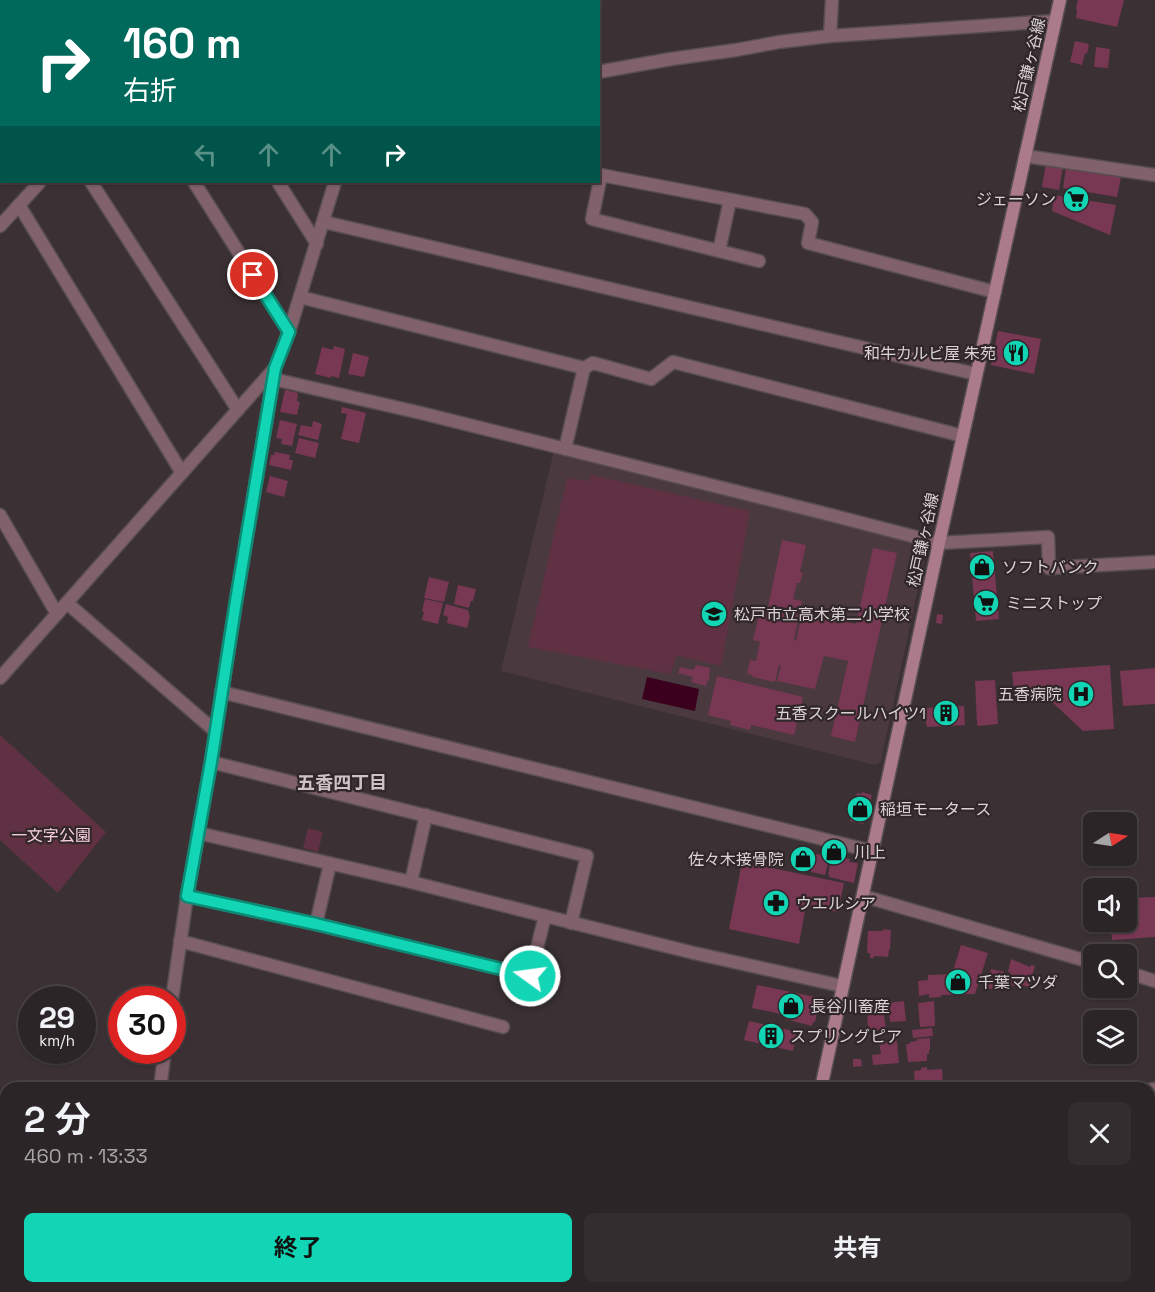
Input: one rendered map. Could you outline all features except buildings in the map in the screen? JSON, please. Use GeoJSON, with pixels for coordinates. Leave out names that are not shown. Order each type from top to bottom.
{"type":"FeatureCollection","features":[{"type":"Feature","properties":{"kind":"main road","name":"松戸鎌ヶ谷線"},"geometry":{"type":"LineString","coordinates":[[822,1082],[1060,0]]}},
{"type":"Feature","properties":{"kind":"street"},"geometry":{"type":"LineString","coordinates":[[830,36],[832,0]]}},
{"type":"Feature","properties":{"kind":"street"},"geometry":{"type":"LineString","coordinates":[[600,72],[779,42],[830,36],[1055,21]]}},
{"type":"Feature","properties":{"kind":"street"},"geometry":{"type":"LineString","coordinates":[[1025,156],[1155,175]]}},
{"type":"Feature","properties":{"kind":"street"},"geometry":{"type":"LineString","coordinates":[[600,180],[601,175],[805,214],[812,222],[808,243],[995,292]]}},
{"type":"Feature","properties":{"kind":"street"},"geometry":{"type":"LineString","coordinates":[[0,226],[38,183]]}},
{"type":"Feature","properties":{"kind":"street"},"geometry":{"type":"LineString","coordinates":[[92,183],[238,410]]}},
{"type":"Feature","properties":{"kind":"street"},"geometry":{"type":"LineString","coordinates":[[195,183],[289,332]]}},
{"type":"Feature","properties":{"kind":"street"},"geometry":{"type":"LineString","coordinates":[[279,183],[317,243]]}},
{"type":"Feature","properties":{"kind":"street"},"geometry":{"type":"LineString","coordinates":[[174,986],[274,374],[335,183]]}},
{"type":"Feature","properties":{"kind":"street"},"geometry":{"type":"LineString","coordinates":[[599,183],[592,219],[759,261]]}},
{"type":"Feature","properties":{"kind":"street"},"geometry":{"type":"LineString","coordinates":[[719,251],[730,200]]}},
{"type":"Feature","properties":{"kind":"street"},"geometry":{"type":"LineString","coordinates":[[19,205],[182,473]]}},
{"type":"Feature","properties":{"kind":"street"},"geometry":{"type":"LineString","coordinates":[[324,222],[976,374]]}},
{"type":"Feature","properties":{"kind":"street"},"geometry":{"type":"LineString","coordinates":[[300,297],[584,368]]}},
{"type":"Feature","properties":{"kind":"street"},"geometry":{"type":"LineString","coordinates":[[565,449],[584,368],[592,363],[651,379],[673,362],[963,436]]}},
{"type":"Feature","properties":{"kind":"street"},"geometry":{"type":"LineString","coordinates":[[0,678],[238,410],[274,374]]}},
{"type":"Feature","properties":{"kind":"street"},"geometry":{"type":"LineString","coordinates":[[274,374],[939,543],[1048,537],[1049,568],[1155,562]]}},
{"type":"Feature","properties":{"kind":"street"},"geometry":{"type":"LineString","coordinates":[[0,515],[57,614]]}},
{"type":"Feature","properties":{"kind":"street"},"geometry":{"type":"LineString","coordinates":[[67,603],[215,731]]}},
{"type":"Feature","properties":{"kind":"street"},"geometry":{"type":"LineString","coordinates":[[221,692],[872,851]]}},
{"type":"Feature","properties":{"kind":"street"},"geometry":{"type":"LineString","coordinates":[[211,762],[587,856],[571,923]]}},
{"type":"Feature","properties":{"kind":"street"},"geometry":{"type":"LineString","coordinates":[[411,882],[426,815]]}},
{"type":"Feature","properties":{"kind":"street"},"geometry":{"type":"LineString","coordinates":[[198,833],[842,986]]}},
{"type":"Feature","properties":{"kind":"street"},"geometry":{"type":"LineString","coordinates":[[316,924],[330,864]]}},
{"type":"Feature","properties":{"kind":"street"},"geometry":{"type":"LineString","coordinates":[[187,896],[316,924],[530,976],[544,916]]}},
{"type":"Feature","properties":{"kind":"street"},"geometry":{"type":"LineString","coordinates":[[863,896],[1083,960]]}},
{"type":"Feature","properties":{"kind":"street"},"geometry":{"type":"LineString","coordinates":[[180,940],[503,1027]]}},
{"type":"Feature","properties":{"kind":"street"},"geometry":{"type":"LineString","coordinates":[[1137,975],[1155,981]]}},
{"type":"Feature","properties":{"kind":"street"},"geometry":{"type":"LineString","coordinates":[[161,1082],[163,1064]]}},
{"type":"Feature","properties":{"kind":"shaded area","name":"松戸市立高木第二小学校"},"geometry":{"type":"Polygon","coordinates":[[[554,451],[919,545],[925,556],[881,761],[875,765],[501,671],[554,451]]]}},
{"type":"Feature","properties":{"kind":"shaded area"},"geometry":{"type":"Polygon","coordinates":[[[647,677],[699,689],[695,711],[642,699],[647,677]]]}},
{"type":"Feature","properties":{"kind":"green space"},"geometry":{"type":"Polygon","coordinates":[[[591,475],[750,511],[721,666],[677,656],[670,674],[528,647],[567,478],[588,481],[591,475]]]}},
{"type":"Feature","properties":{"kind":"green space","name":"一文字公園"},"geometry":{"type":"Polygon","coordinates":[[[0,735],[106,832],[58,893],[0,840],[0,735]]]}},
{"type":"Feature","properties":{"kind":"green space"},"geometry":{"type":"Polygon","coordinates":[[[308,828],[323,832],[318,852],[303,848],[308,828]]]}},
{"type":"Feature","properties":{"kind":"place","name":"ジェーソン"},"geometry":{"type":"Point","coordinates":[1076,199]}},
{"type":"Feature","properties":{"kind":"place","name":"和牛カルビ屋 朱苑"},"geometry":{"type":"Point","coordinates":[1016,353]}},
{"type":"Feature","properties":{"kind":"place","name":"ソフトバンク"},"geometry":{"type":"Point","coordinates":[982,567]}},
{"type":"Feature","properties":{"kind":"place","name":"ミニストップ"},"geometry":{"type":"Point","coordinates":[986,603]}},
{"type":"Feature","properties":{"kind":"place","name":"松戸市立高木第二小学校"},"geometry":{"type":"Point","coordinates":[714,614]}},
{"type":"Feature","properties":{"kind":"place","name":"五香病院"},"geometry":{"type":"Point","coordinates":[1081,694]}},
{"type":"Feature","properties":{"kind":"place","name":"五香スクールハイツ1"},"geometry":{"type":"Point","coordinates":[946,713]}},
{"type":"Feature","properties":{"kind":"place","name":"稲垣モータース"},"geometry":{"type":"Point","coordinates":[860,809]}},
{"type":"Feature","properties":{"kind":"place","name":"川上"},"geometry":{"type":"Point","coordinates":[834,852]}},
{"type":"Feature","properties":{"kind":"place","name":"佐々木接骨院"},"geometry":{"type":"Point","coordinates":[803,859]}},
{"type":"Feature","properties":{"kind":"place","name":"ウエルシア"},"geometry":{"type":"Point","coordinates":[776,903]}},
{"type":"Feature","properties":{"kind":"place","name":"千葉マツダ"},"geometry":{"type":"Point","coordinates":[958,982]}},
{"type":"Feature","properties":{"kind":"place","name":"長谷川畜産"},"geometry":{"type":"Point","coordinates":[791,1006]}},
{"type":"Feature","properties":{"kind":"place","name":"スプリングピア"},"geometry":{"type":"Point","coordinates":[771,1036]}},
{"type":"Feature","properties":{"kind":"district","name":"五香四丁目"},"geometry":{"type":"Point","coordinates":[342,782]}},
{"type":"Feature","properties":{"kind":"route"},"geometry":{"type":"LineString","coordinates":[[253,275],[289,332],[275,368],[187,896],[316,924],[530,976]]}}]}
